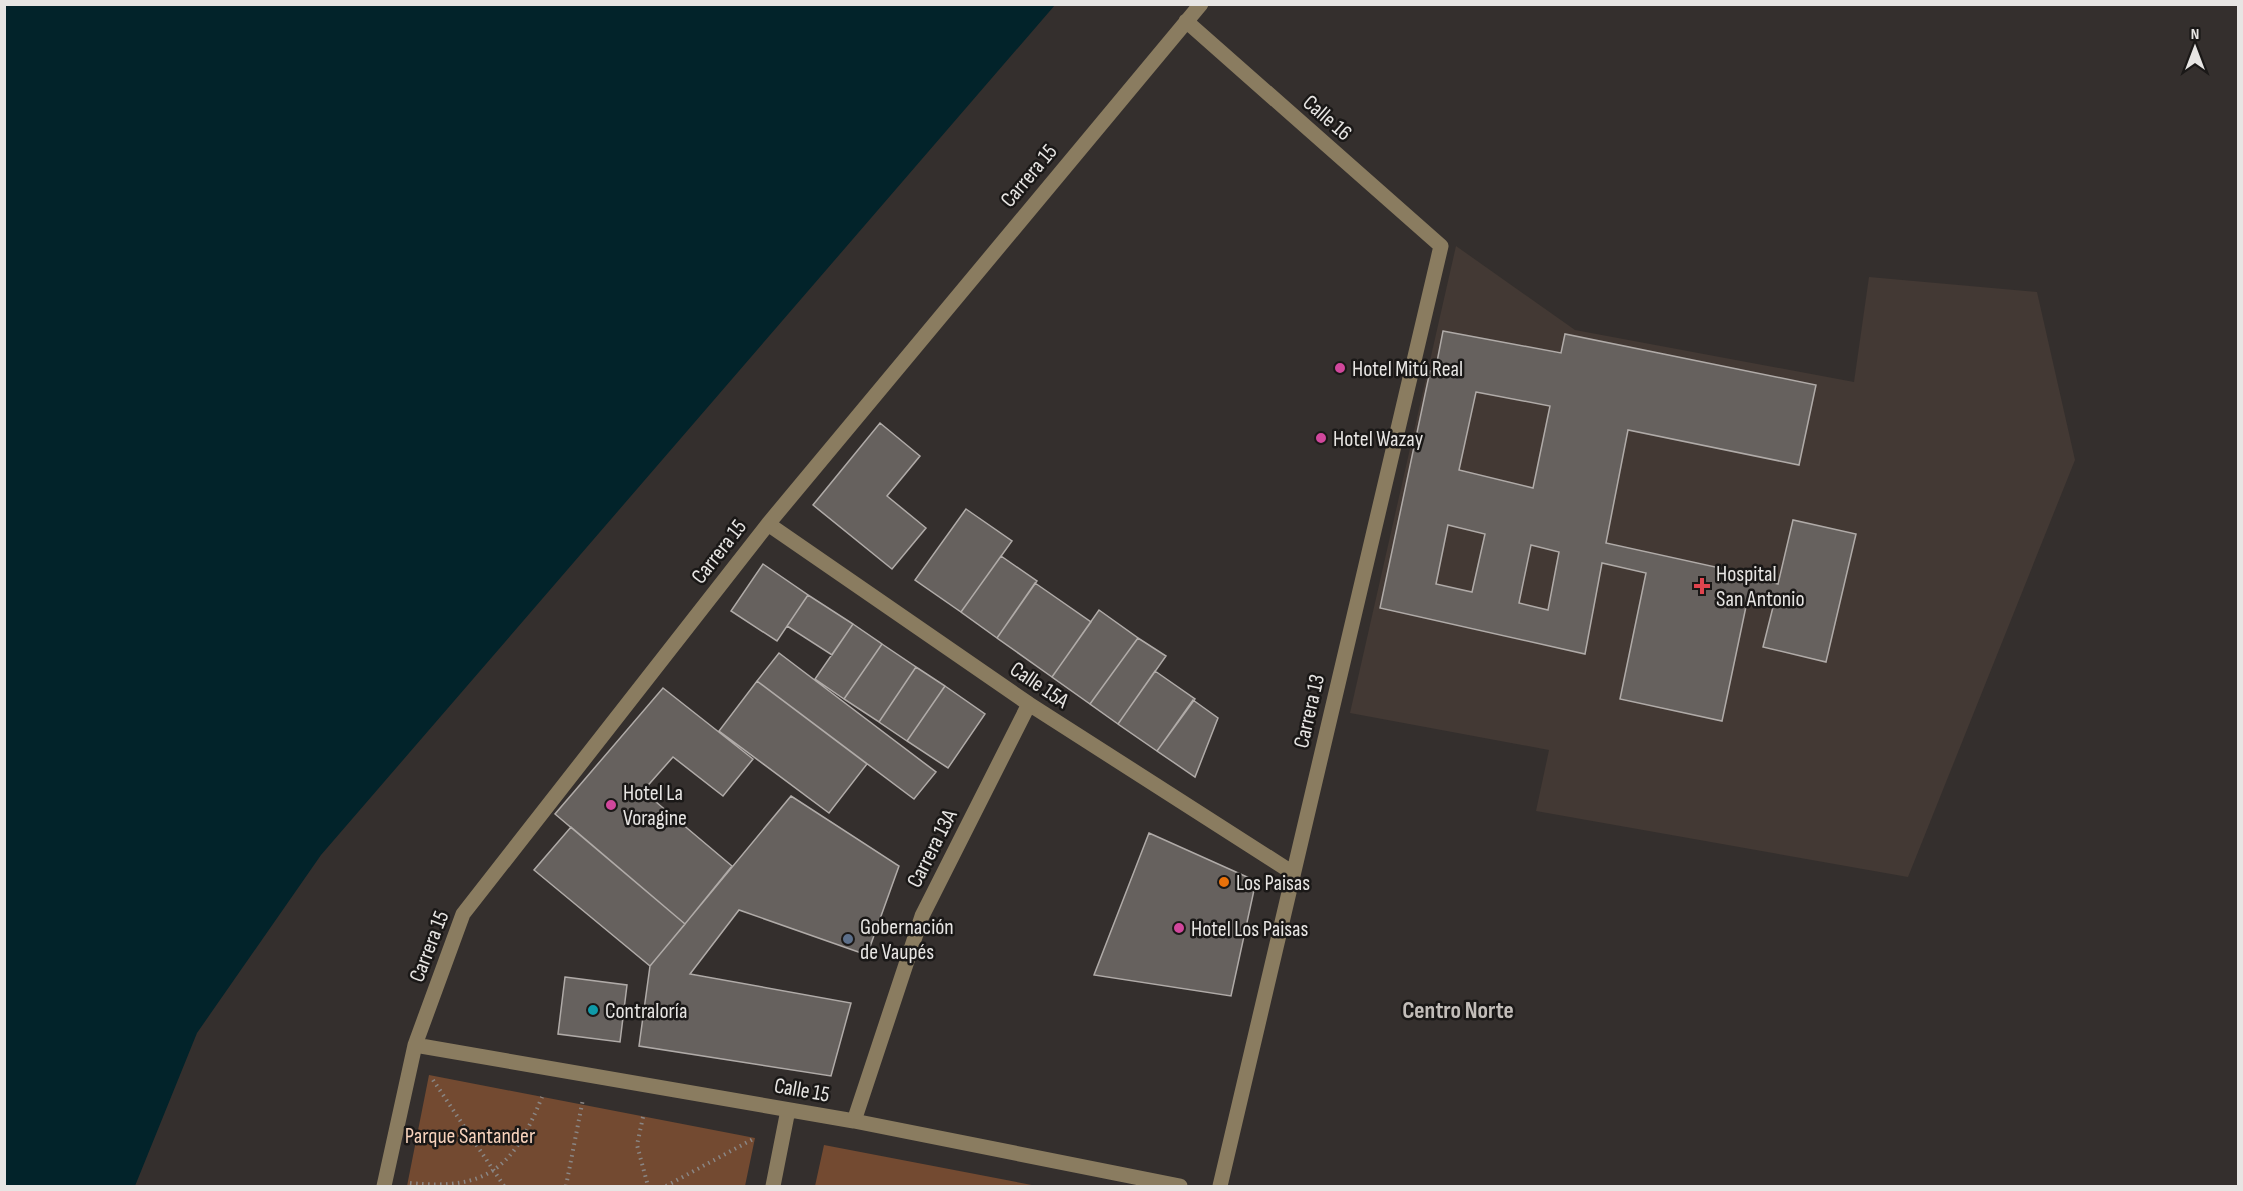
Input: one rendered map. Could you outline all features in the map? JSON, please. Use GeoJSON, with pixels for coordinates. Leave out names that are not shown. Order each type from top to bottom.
{"type":"FeatureCollection","features":[{"type":"Feature","properties":{"kind":"street","name":"Carrera 15"},"geometry":{"type":"LineString","coordinates":[[384,1186],[415,1045],[463,914],[768,524],[1201,4]]}},
{"type":"Feature","properties":{"kind":"street","name":"Calle 16"},"geometry":{"type":"LineString","coordinates":[[1186,21],[1441,246]]}},
{"type":"Feature","properties":{"kind":"street","name":"Carrera 13"},"geometry":{"type":"LineString","coordinates":[[1220,1186],[1441,246]]}},
{"type":"Feature","properties":{"kind":"street","name":"Calle 15A"},"geometry":{"type":"LineString","coordinates":[[768,524],[1029,704],[1293,873]]}},
{"type":"Feature","properties":{"kind":"street","name":"Carrera 13A"},"geometry":{"type":"LineString","coordinates":[[854,1121],[922,916],[1029,704]]}},
{"type":"Feature","properties":{"kind":"street","name":"Calle 15"},"geometry":{"type":"LineString","coordinates":[[415,1045],[854,1121],[1180,1186]]}},
{"type":"Feature","properties":{"kind":"street"},"geometry":{"type":"LineString","coordinates":[[773,1186],[788,1110]]}},
{"type":"Feature","properties":{"kind":"path"},"geometry":{"type":"LineString","coordinates":[[429,1075],[504,1186]]}},
{"type":"Feature","properties":{"kind":"path"},"geometry":{"type":"LineString","coordinates":[[566,1186],[587,1075]]}},
{"type":"Feature","properties":{"kind":"path"},"geometry":{"type":"LineString","coordinates":[[408,1183],[438,1186],[474,1179],[494,1171],[517,1150],[542,1097]]}},
{"type":"Feature","properties":{"kind":"path"},"geometry":{"type":"LineString","coordinates":[[643,1117],[637,1145],[648,1186]]}},
{"type":"Feature","properties":{"kind":"path"},"geometry":{"type":"LineString","coordinates":[[666,1186],[754,1138]]}},
{"type":"Feature","properties":{"kind":"shaded area","name":"Hospital San Antonio"},"geometry":{"type":"Polygon","coordinates":[[[1456,246],[1575,330],[1854,382],[1869,277],[2037,292],[2075,460],[1908,877],[1536,811],[1549,750],[1350,713],[1456,246]]]}},
{"type":"Feature","properties":{"kind":"green space","name":"Parque Santander"},"geometry":{"type":"Polygon","coordinates":[[[429,1075],[755,1138],[745,1186],[407,1186],[429,1075]]]}},
{"type":"Feature","properties":{"kind":"green space"},"geometry":{"type":"Polygon","coordinates":[[[824,1145],[1037,1186],[815,1186],[824,1145]]]}},
{"type":"Feature","properties":{"kind":"water"},"geometry":{"type":"Polygon","coordinates":[[[5,4],[1055,5],[321,855],[197,1033],[135,1186],[5,1186],[5,4]]]}},
{"type":"Feature","properties":{"kind":"building"},"geometry":{"type":"Polygon","coordinates":[[[1443,331],[1561,353],[1565,334],[1816,385],[1799,465],[1628,430],[1606,543],[1752,575],[1752,577],[1778,584],[1793,520],[1856,534],[1826,662],[1763,647],[1774,603],[1748,597],[1722,721],[1620,699],[1646,573],[1602,563],[1585,654],[1380,608],[1430,371],[1435,372],[1443,331]],[[1476,392],[1459,470],[1533,488],[1550,406],[1476,392]],[[1448,525],[1436,584],[1472,592],[1485,534],[1448,525]],[[1531,545],[1519,603],[1548,610],[1559,552],[1531,545]]]}},
{"type":"Feature","properties":{"kind":"building"},"geometry":{"type":"Polygon","coordinates":[[[880,423],[920,456],[887,496],[926,528],[892,569],[813,505],[880,423]]]}},
{"type":"Feature","properties":{"kind":"building"},"geometry":{"type":"Polygon","coordinates":[[[966,509],[1012,541],[961,612],[915,580],[966,509]]]}},
{"type":"Feature","properties":{"kind":"building"},"geometry":{"type":"Polygon","coordinates":[[[1001,556],[1037,581],[997,638],[961,612],[1001,556]]]}},
{"type":"Feature","properties":{"kind":"building"},"geometry":{"type":"Polygon","coordinates":[[[763,564],[808,595],[777,641],[731,611],[763,564]]]}},
{"type":"Feature","properties":{"kind":"building"},"geometry":{"type":"Polygon","coordinates":[[[1035,583],[1091,622],[1052,677],[997,638],[1035,583]]]}},
{"type":"Feature","properties":{"kind":"building"},"geometry":{"type":"Polygon","coordinates":[[[808,595],[853,624],[832,655],[787,626],[808,595]]]}},
{"type":"Feature","properties":{"kind":"building"},"geometry":{"type":"Polygon","coordinates":[[[1099,610],[1138,638],[1090,704],[1052,677],[1099,610]]]}},
{"type":"Feature","properties":{"kind":"building"},"geometry":{"type":"Polygon","coordinates":[[[853,624],[882,644],[844,699],[815,679],[853,624]]]}},
{"type":"Feature","properties":{"kind":"building"},"geometry":{"type":"Polygon","coordinates":[[[1138,638],[1166,656],[1118,724],[1090,704],[1138,638]]]}},
{"type":"Feature","properties":{"kind":"building"},"geometry":{"type":"Polygon","coordinates":[[[882,644],[916,667],[879,722],[844,699],[882,644]]]}},
{"type":"Feature","properties":{"kind":"building"},"geometry":{"type":"Polygon","coordinates":[[[779,653],[936,772],[914,799],[757,681],[779,653]]]}},
{"type":"Feature","properties":{"kind":"building"},"geometry":{"type":"Polygon","coordinates":[[[916,667],[945,686],[907,741],[879,722],[916,667]]]}},
{"type":"Feature","properties":{"kind":"building"},"geometry":{"type":"Polygon","coordinates":[[[1155,671],[1195,699],[1157,751],[1118,724],[1155,671]]]}},
{"type":"Feature","properties":{"kind":"building"},"geometry":{"type":"Polygon","coordinates":[[[757,681],[867,764],[829,813],[719,731],[757,681]]]}},
{"type":"Feature","properties":{"kind":"building"},"geometry":{"type":"Polygon","coordinates":[[[945,686],[985,714],[948,768],[907,741],[945,686]]]}},
{"type":"Feature","properties":{"kind":"building","name":"Hotel La Voragine"},"geometry":{"type":"Polygon","coordinates":[[[663,688],[753,759],[723,796],[673,757],[643,791],[732,866],[685,924],[555,814],[663,688]]]}},
{"type":"Feature","properties":{"kind":"building"},"geometry":{"type":"Polygon","coordinates":[[[1193,700],[1218,718],[1195,777],[1157,751],[1193,700]]]}},
{"type":"Feature","properties":{"kind":"building","name":"Gobernación de Vaupés"},"geometry":{"type":"Polygon","coordinates":[[[791,796],[899,866],[867,955],[739,910],[690,974],[851,1003],[831,1076],[639,1046],[650,966],[791,796]]]}},
{"type":"Feature","properties":{"kind":"building"},"geometry":{"type":"Polygon","coordinates":[[[571,827],[685,924],[650,966],[534,870],[571,827]]]}},
{"type":"Feature","properties":{"kind":"building","name":"Hotel Los Paisas"},"geometry":{"type":"Polygon","coordinates":[[[1149,833],[1256,881],[1231,996],[1094,975],[1149,833]]]}},
{"type":"Feature","properties":{"kind":"building","name":"Contraloría"},"geometry":{"type":"Polygon","coordinates":[[[565,977],[627,985],[620,1042],[558,1034],[565,977]]]}},
{"type":"Feature","properties":{"kind":"place","name":"Hotel Mitú Real"},"geometry":{"type":"Point","coordinates":[1340,368]}},
{"type":"Feature","properties":{"kind":"place","name":"Hotel Wazay"},"geometry":{"type":"Point","coordinates":[1321,438]}},
{"type":"Feature","properties":{"kind":"place","name":"Hospital San Antonio"},"geometry":{"type":"Point","coordinates":[1702,586]}},
{"type":"Feature","properties":{"kind":"place","name":"Hotel La Voragine"},"geometry":{"type":"Point","coordinates":[611,805]}},
{"type":"Feature","properties":{"kind":"place","name":"Los Paisas"},"geometry":{"type":"Point","coordinates":[1224,882]}},
{"type":"Feature","properties":{"kind":"place","name":"Hotel Los Paisas"},"geometry":{"type":"Point","coordinates":[1179,928]}},
{"type":"Feature","properties":{"kind":"place","name":"Gobernación de Vaupés"},"geometry":{"type":"Point","coordinates":[848,939]}},
{"type":"Feature","properties":{"kind":"place","name":"Contraloría"},"geometry":{"type":"Point","coordinates":[593,1010]}},
{"type":"Feature","properties":{"kind":"district","name":"Centro Norte"},"geometry":{"type":"Point","coordinates":[1458,1010]}}]}
